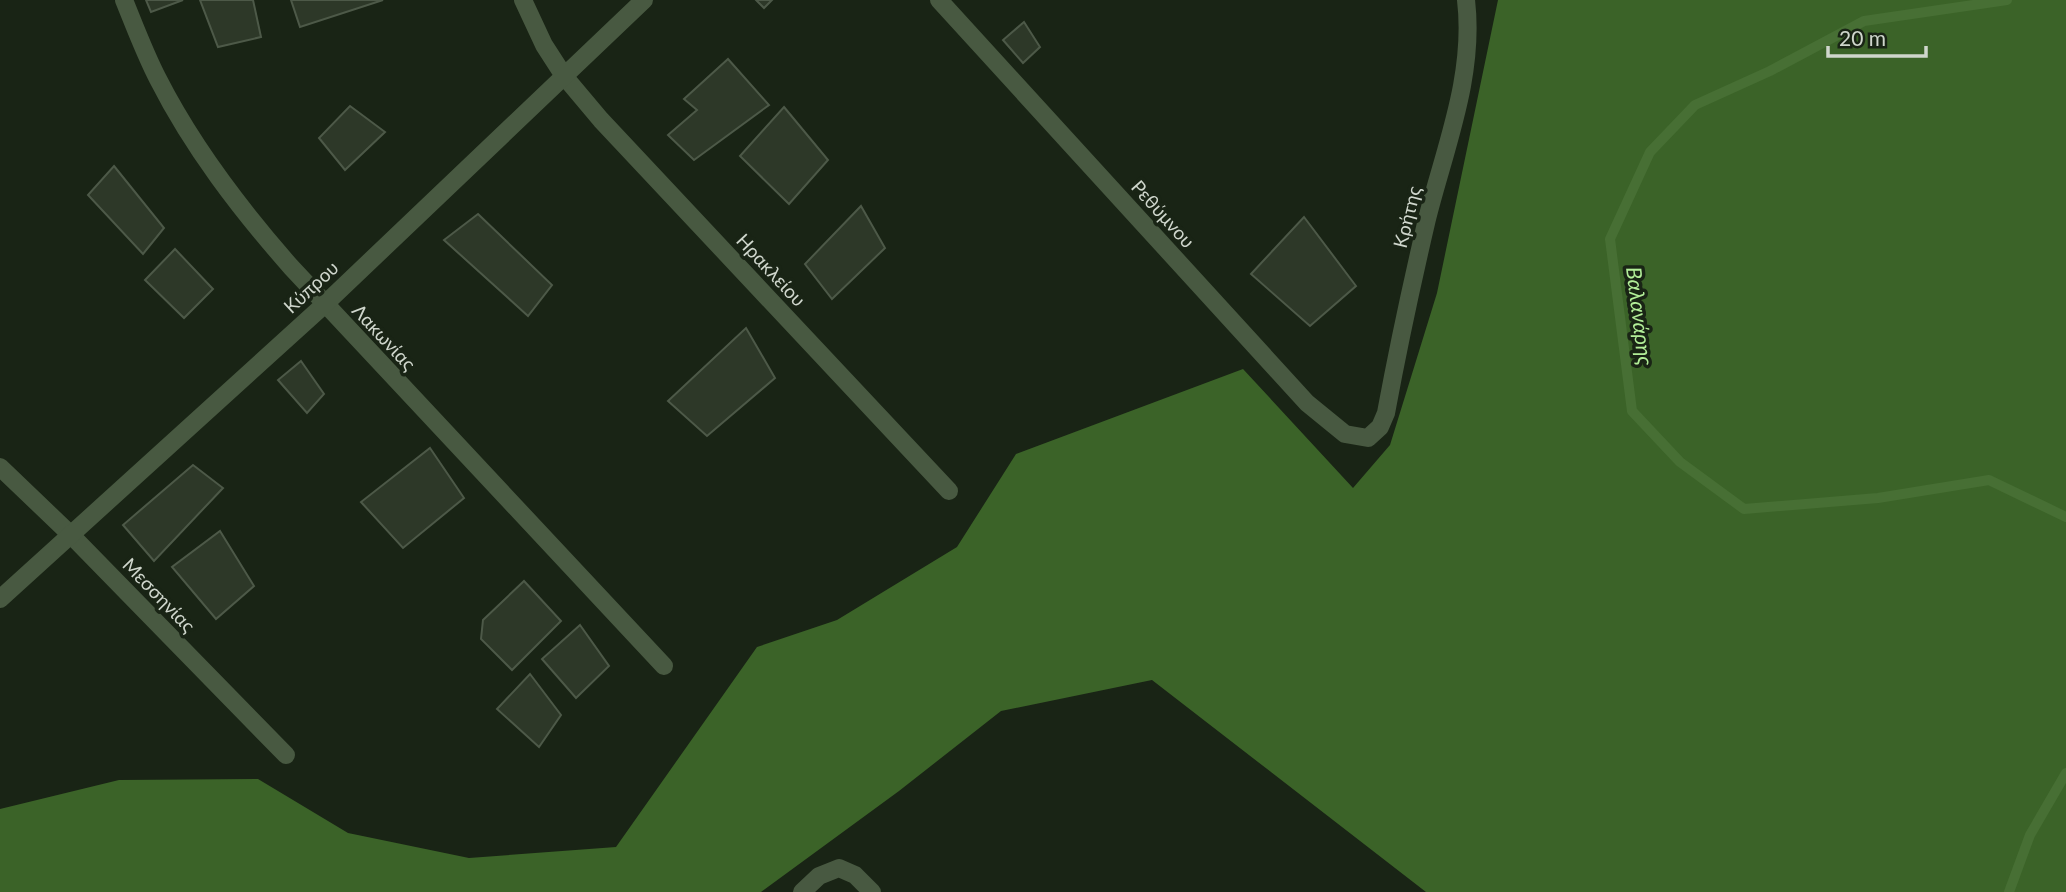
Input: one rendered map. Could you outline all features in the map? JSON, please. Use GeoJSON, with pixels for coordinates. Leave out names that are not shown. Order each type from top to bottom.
{"type":"FeatureCollection","features":[{"type":"Feature","properties":{"kind":"street","name":"Λακωνίας"},"geometry":{"type":"LineString","coordinates":[[124,0],[158,79],[201,153],[247,216],[325,304],[664,666]]}},
{"type":"Feature","properties":{"kind":"street","name":"Ηρακλείου"},"geometry":{"type":"LineString","coordinates":[[523,0],[548,52],[564,76],[601,120],[949,491]]}},
{"type":"Feature","properties":{"kind":"street","name":"Κύπρου"},"geometry":{"type":"LineString","coordinates":[[0,598],[325,304],[644,0]]}},
{"type":"Feature","properties":{"kind":"street","name":"Ρεθύμνου"},"geometry":{"type":"LineString","coordinates":[[939,0],[1307,403],[1345,434],[1368,438]]}},
{"type":"Feature","properties":{"kind":"street","name":"Κρήτης"},"geometry":{"type":"LineString","coordinates":[[1368,438],[1380,428],[1386,413],[1427,219],[1464,81],[1468,20],[1466,0]]}},
{"type":"Feature","properties":{"kind":"street","name":"Μεσσηνίας"},"geometry":{"type":"LineString","coordinates":[[0,467],[71,535],[286,755]]}},
{"type":"Feature","properties":{"kind":"street"},"geometry":{"type":"LineString","coordinates":[[802,892],[819,876],[839,869],[855,875],[872,892]]}},
{"type":"Feature","properties":{"kind":"green space"},"geometry":{"type":"Polygon","coordinates":[[[1498,0],[2066,0],[2066,892],[1426,892],[1152,680],[1001,711],[899,791],[761,892],[0,892],[0,809],[119,780],[258,779],[348,833],[469,858],[616,847],[757,647],[837,620],[957,547],[1016,454],[1243,369],[1353,488],[1390,445],[1437,293],[1498,0]]]}},
{"type":"Feature","properties":{"kind":"building"},"geometry":{"type":"Polygon","coordinates":[[[146,0],[183,0],[151,12],[146,0]]]}},
{"type":"Feature","properties":{"kind":"building"},"geometry":{"type":"Polygon","coordinates":[[[200,0],[253,0],[261,37],[218,47],[200,0]]]}},
{"type":"Feature","properties":{"kind":"building"},"geometry":{"type":"Polygon","coordinates":[[[291,0],[383,0],[300,27],[291,0]]]}},
{"type":"Feature","properties":{"kind":"building"},"geometry":{"type":"Polygon","coordinates":[[[756,0],[772,0],[764,8],[756,0]]]}},
{"type":"Feature","properties":{"kind":"building"},"geometry":{"type":"Polygon","coordinates":[[[1024,22],[1040,47],[1023,63],[1003,40],[1024,22]]]}},
{"type":"Feature","properties":{"kind":"building"},"geometry":{"type":"Polygon","coordinates":[[[728,59],[769,105],[694,160],[668,135],[697,110],[684,99],[728,59]]]}},
{"type":"Feature","properties":{"kind":"building"},"geometry":{"type":"Polygon","coordinates":[[[350,106],[385,132],[345,170],[319,138],[350,106]]]}},
{"type":"Feature","properties":{"kind":"building"},"geometry":{"type":"Polygon","coordinates":[[[784,107],[828,160],[789,204],[740,156],[784,107]]]}},
{"type":"Feature","properties":{"kind":"building"},"geometry":{"type":"Polygon","coordinates":[[[114,166],[164,228],[143,254],[88,195],[114,166]]]}},
{"type":"Feature","properties":{"kind":"building"},"geometry":{"type":"Polygon","coordinates":[[[861,206],[885,248],[832,299],[805,264],[861,206]]]}},
{"type":"Feature","properties":{"kind":"building"},"geometry":{"type":"Polygon","coordinates":[[[478,214],[552,285],[528,316],[444,240],[478,214]]]}},
{"type":"Feature","properties":{"kind":"building"},"geometry":{"type":"Polygon","coordinates":[[[1304,217],[1356,286],[1310,326],[1251,274],[1304,217]]]}},
{"type":"Feature","properties":{"kind":"building"},"geometry":{"type":"Polygon","coordinates":[[[175,249],[213,289],[184,318],[145,280],[175,249]]]}},
{"type":"Feature","properties":{"kind":"building"},"geometry":{"type":"Polygon","coordinates":[[[746,328],[775,378],[707,436],[668,401],[746,328]]]}},
{"type":"Feature","properties":{"kind":"building"},"geometry":{"type":"Polygon","coordinates":[[[301,361],[324,394],[307,413],[278,380],[301,361]]]}},
{"type":"Feature","properties":{"kind":"building"},"geometry":{"type":"Polygon","coordinates":[[[430,448],[464,498],[403,548],[361,502],[430,448]]]}},
{"type":"Feature","properties":{"kind":"building"},"geometry":{"type":"Polygon","coordinates":[[[193,465],[223,488],[154,561],[123,525],[193,465]]]}},
{"type":"Feature","properties":{"kind":"building"},"geometry":{"type":"Polygon","coordinates":[[[220,531],[254,586],[216,619],[172,567],[220,531]]]}},
{"type":"Feature","properties":{"kind":"building"},"geometry":{"type":"Polygon","coordinates":[[[524,581],[561,621],[512,670],[481,639],[483,620],[524,581]]]}},
{"type":"Feature","properties":{"kind":"building"},"geometry":{"type":"Polygon","coordinates":[[[580,625],[609,666],[576,698],[542,659],[580,625]]]}},
{"type":"Feature","properties":{"kind":"building"},"geometry":{"type":"Polygon","coordinates":[[[530,674],[561,715],[539,747],[497,709],[530,674]]]}},
{"type":"Feature","properties":{"kind":"waterway","name":"Βαλανάρης"},"geometry":{"type":"LineString","coordinates":[[2007,0],[1864,21],[1770,71],[1695,105],[1650,152],[1610,239],[1632,411],[1680,462],[1744,509],[1878,498],[1989,480],[2066,517]]}},
{"type":"Feature","properties":{"kind":"waterway","name":"Βαλανάρης"},"geometry":{"type":"LineString","coordinates":[[2009,892],[2030,835],[2066,773]]}}]}
